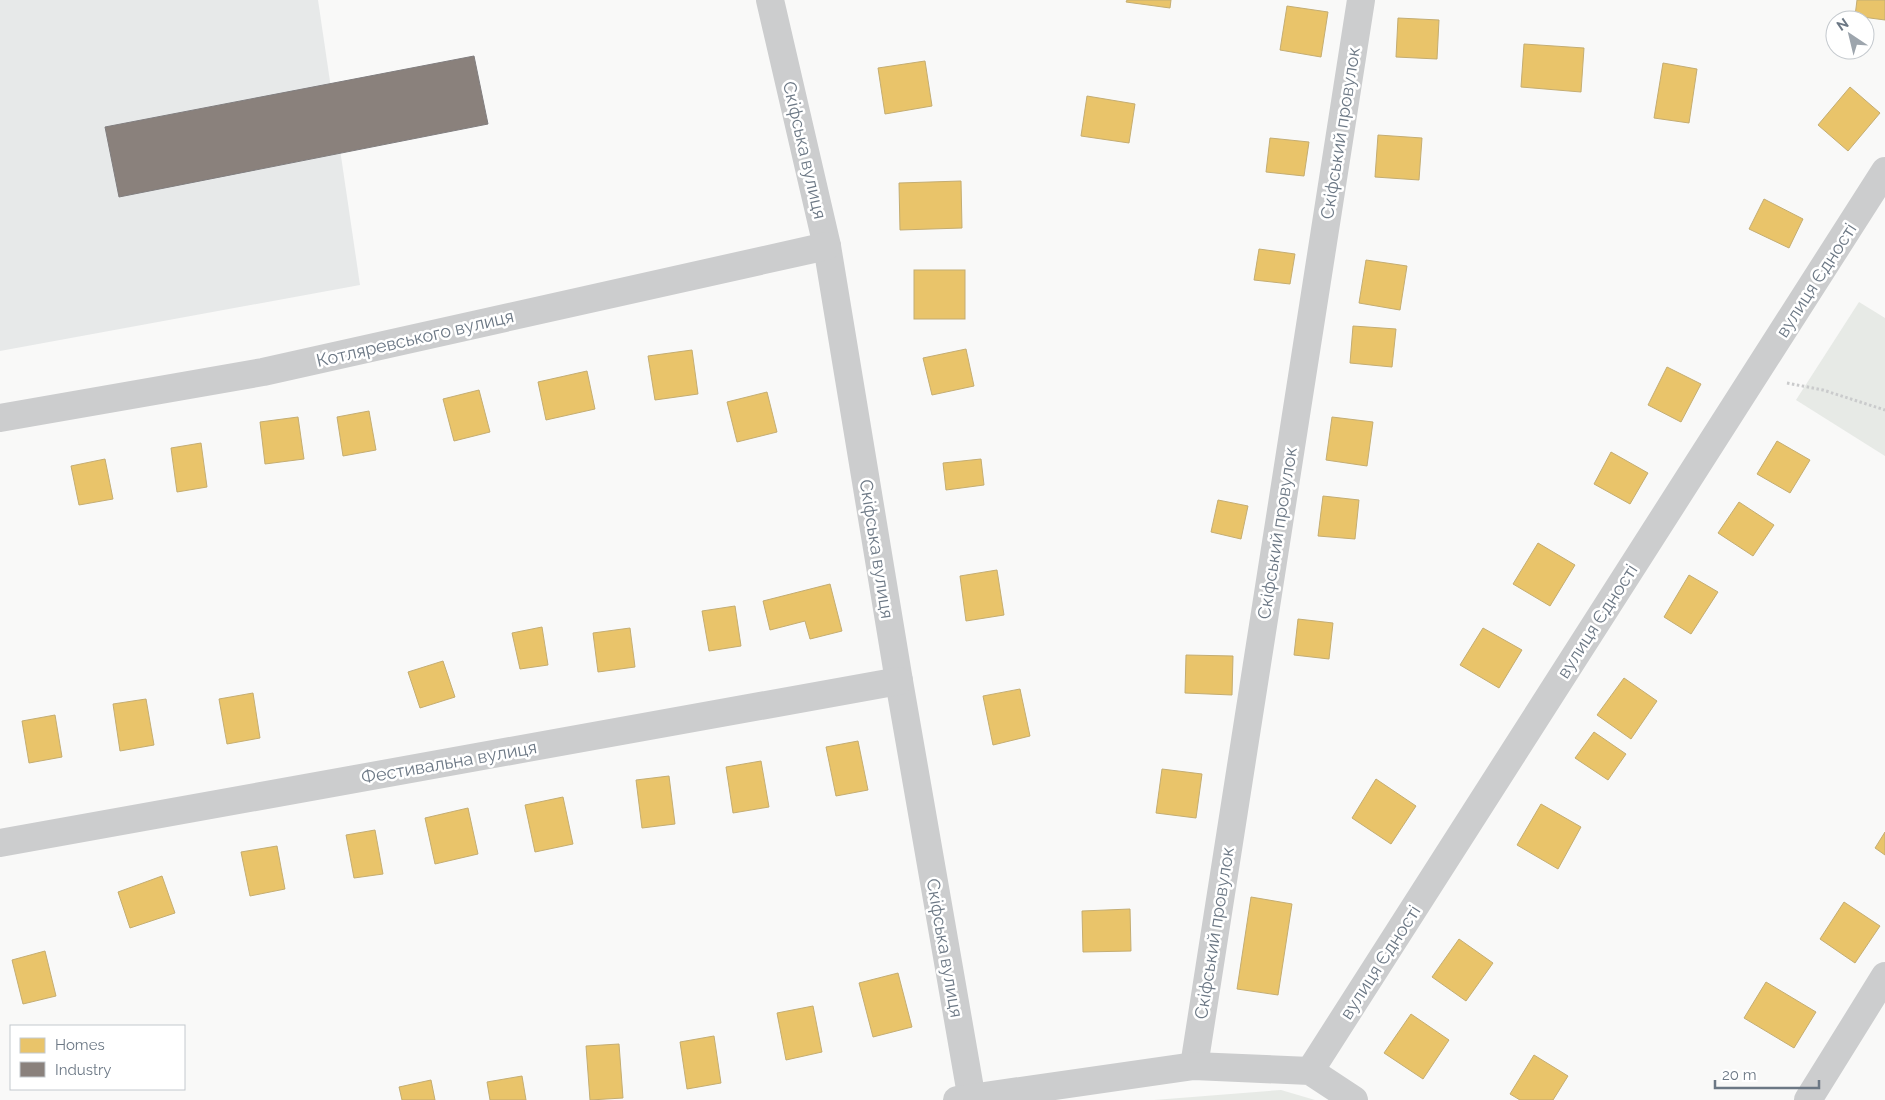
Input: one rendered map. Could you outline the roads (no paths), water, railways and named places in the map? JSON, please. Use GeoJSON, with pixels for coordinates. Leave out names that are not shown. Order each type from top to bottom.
{"type":"FeatureCollection","features":[{"type":"Feature","properties":{"kind":"street","name":"Скіфська вулиця"},"geometry":{"type":"LineString","coordinates":[[770,0],[827,246],[967,1099]]}},
{"type":"Feature","properties":{"kind":"street","name":"Скіфський провулок"},"geometry":{"type":"LineString","coordinates":[[1194,1066],[1361,0]]}},
{"type":"Feature","properties":{"kind":"street","name":"вулиця Єдності"},"geometry":{"type":"LineString","coordinates":[[1310,1071],[1885,171]]}},
{"type":"Feature","properties":{"kind":"street","name":"Котляревського вулиця"},"geometry":{"type":"LineString","coordinates":[[0,418],[263,372],[827,246]]}},
{"type":"Feature","properties":{"kind":"street","name":"Фестивальна вулиця"},"geometry":{"type":"LineString","coordinates":[[0,844],[898,682]]}},
{"type":"Feature","properties":{"kind":"street"},"geometry":{"type":"LineString","coordinates":[[1808,1100],[1885,976]]}},
{"type":"Feature","properties":{"kind":"street"},"geometry":{"type":"LineString","coordinates":[[967,1099],[1194,1066],[1310,1071],[1354,1100]]}}]}
